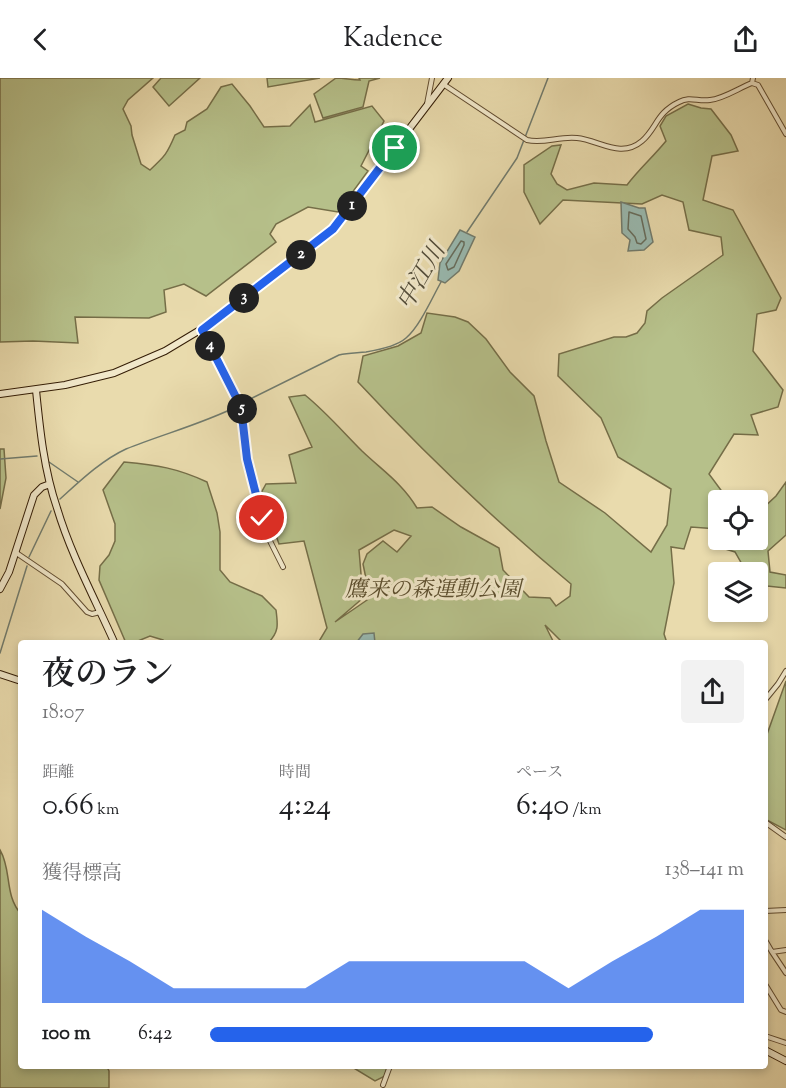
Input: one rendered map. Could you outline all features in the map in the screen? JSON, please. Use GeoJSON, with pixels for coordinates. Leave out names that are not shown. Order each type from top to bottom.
{"type":"FeatureCollection","features":[{"type":"Feature","properties":{"kind":"main road"},"geometry":{"type":"LineString","coordinates":[[0,394],[36,390],[98,378],[123,370],[165,351],[202,330],[333,229],[448,78]]}},
{"type":"Feature","properties":{"kind":"main road"},"geometry":{"type":"LineString","coordinates":[[36,390],[42,445],[50,484],[67,538],[113,640]]}},
{"type":"Feature","properties":{"kind":"main road"},"geometry":{"type":"LineString","coordinates":[[0,589],[9,572],[34,495],[42,487],[50,484]]}},
{"type":"Feature","properties":{"kind":"main road"},"geometry":{"type":"LineString","coordinates":[[0,674],[18,680]]}},
{"type":"Feature","properties":{"kind":"main road"},"geometry":{"type":"LineString","coordinates":[[768,1052],[786,1061]]}},
{"type":"Feature","properties":{"kind":"street"},"geometry":{"type":"LineString","coordinates":[[427,104],[432,78]]}},
{"type":"Feature","properties":{"kind":"street"},"geometry":{"type":"LineString","coordinates":[[443,84],[525,139],[542,142],[576,138],[612,148],[629,148],[643,141],[659,116],[679,101],[690,98],[712,100],[753,80],[786,134]]}},
{"type":"Feature","properties":{"kind":"street"},"geometry":{"type":"LineString","coordinates":[[202,330],[241,407],[247,459],[254,493],[270,541],[283,567]]}},
{"type":"Feature","properties":{"kind":"street"},"geometry":{"type":"LineString","coordinates":[[15,552],[62,584],[87,612],[92,614],[101,612]]}},
{"type":"Feature","properties":{"kind":"street"},"geometry":{"type":"LineString","coordinates":[[768,696],[786,671]]}},
{"type":"Feature","properties":{"kind":"street"},"geometry":{"type":"LineString","coordinates":[[768,824],[786,837]]}},
{"type":"Feature","properties":{"kind":"street"},"geometry":{"type":"LineString","coordinates":[[768,911],[786,910]]}},
{"type":"Feature","properties":{"kind":"street"},"geometry":{"type":"LineString","coordinates":[[768,945],[786,973]]}},
{"type":"Feature","properties":{"kind":"street"},"geometry":{"type":"LineString","coordinates":[[772,952],[786,950]]}},
{"type":"Feature","properties":{"kind":"street"},"geometry":{"type":"LineString","coordinates":[[768,989],[781,1010],[786,1012]]}},
{"type":"Feature","properties":{"kind":"street"},"geometry":{"type":"LineString","coordinates":[[768,1037],[786,1043]]}},
{"type":"Feature","properties":{"kind":"street"},"geometry":{"type":"LineString","coordinates":[[383,1085],[389,1069]]}},
{"type":"Feature","properties":{"kind":"green space"},"geometry":{"type":"Polygon","coordinates":[[[0,78],[153,78],[128,100],[123,109],[131,126],[141,164],[150,170],[170,147],[175,135],[185,130],[187,122],[207,109],[221,87],[232,84],[264,127],[290,126],[310,105],[315,122],[372,106],[384,121],[361,166],[368,171],[338,212],[308,207],[276,224],[270,234],[276,242],[206,296],[184,284],[164,290],[166,312],[149,318],[75,317],[78,343],[0,342],[0,78]]]}},
{"type":"Feature","properties":{"kind":"green space"},"geometry":{"type":"Polygon","coordinates":[[[161,78],[200,78],[169,106],[153,87],[161,78]]]}},
{"type":"Feature","properties":{"kind":"green space"},"geometry":{"type":"Polygon","coordinates":[[[267,78],[320,78],[268,87],[267,78]]]}},
{"type":"Feature","properties":{"kind":"green space"},"geometry":{"type":"Polygon","coordinates":[[[336,78],[360,80],[359,78],[380,78],[369,81],[363,107],[323,118],[314,94],[336,78]]]}},
{"type":"Feature","properties":{"kind":"green space","name":"鷹来の森運動公園"},"geometry":{"type":"Polygon","coordinates":[[[688,104],[711,109],[731,135],[738,151],[712,156],[703,200],[733,210],[781,298],[776,310],[757,314],[753,351],[783,390],[778,407],[751,415],[758,435],[734,434],[709,474],[721,490],[708,490],[708,528],[691,527],[684,549],[671,547],[674,583],[664,634],[666,640],[560,640],[545,625],[552,640],[320,640],[327,628],[304,541],[279,544],[261,493],[266,484],[296,483],[289,455],[312,447],[289,397],[305,395],[399,484],[417,508],[432,507],[461,527],[499,548],[503,570],[529,597],[550,598],[556,606],[570,596],[571,584],[461,486],[358,382],[363,356],[398,346],[421,333],[427,313],[455,317],[468,322],[486,339],[510,372],[534,396],[559,482],[605,513],[651,552],[667,525],[671,489],[618,457],[601,418],[558,376],[559,354],[614,337],[626,337],[637,333],[645,323],[647,311],[723,255],[721,237],[689,230],[683,202],[662,195],[642,204],[563,200],[540,224],[524,192],[524,165],[552,146],[561,145],[551,174],[557,184],[567,190],[594,183],[627,185],[666,141],[660,126],[666,116],[688,104]],[[394,530],[359,550],[363,598],[335,622],[370,598],[363,564],[367,554],[383,541],[397,552],[411,536],[394,530]]]}},
{"type":"Feature","properties":{"kind":"green space"},"geometry":{"type":"Polygon","coordinates":[[[0,449],[4,449],[6,478],[0,509],[0,449]]]}},
{"type":"Feature","properties":{"kind":"green space"},"geometry":{"type":"Polygon","coordinates":[[[124,462],[167,468],[207,482],[217,513],[220,532],[220,570],[230,582],[262,596],[276,610],[277,628],[270,640],[163,640],[150,636],[140,640],[125,640],[99,580],[100,566],[109,555],[115,541],[115,524],[103,490],[124,462]]]}},
{"type":"Feature","properties":{"kind":"green space"},"geometry":{"type":"Polygon","coordinates":[[[786,482],[786,535],[768,551],[770,572],[786,575],[786,588],[768,586],[768,562],[741,562],[735,552],[728,550],[768,550],[768,504],[786,482]]]}},
{"type":"Feature","properties":{"kind":"green space"},"geometry":{"type":"Polygon","coordinates":[[[786,681],[786,830],[768,821],[768,732],[786,681]]]}},
{"type":"Feature","properties":{"kind":"green space"},"geometry":{"type":"Polygon","coordinates":[[[0,850],[6,866],[12,899],[18,910],[18,1069],[108,1069],[109,1088],[0,1088],[0,850]]]}},
{"type":"Feature","properties":{"kind":"green space"},"geometry":{"type":"Polygon","coordinates":[[[355,1069],[388,1069],[385,1076],[375,1081],[355,1069]]]}},
{"type":"Feature","properties":{"kind":"water"},"geometry":{"type":"Polygon","coordinates":[[[621,202],[645,208],[653,242],[644,250],[628,251],[630,240],[622,233],[621,202]]]}},
{"type":"Feature","properties":{"kind":"water"},"geometry":{"type":"Polygon","coordinates":[[[460,230],[475,237],[459,271],[445,283],[438,280],[440,263],[460,230]]]}},
{"type":"Feature","properties":{"kind":"water"},"geometry":{"type":"Polygon","coordinates":[[[374,633],[375,640],[358,640],[363,634],[374,633]]]}},
{"type":"Feature","properties":{"kind":"waterway","name":"中江川"},"geometry":{"type":"LineString","coordinates":[[467,232],[517,158],[548,78]]}},
{"type":"Feature","properties":{"kind":"waterway","name":"中江川"},"geometry":{"type":"LineString","coordinates":[[244,402],[339,355],[376,350],[402,341],[416,326],[441,282]]}},
{"type":"Feature","properties":{"kind":"waterway","name":"中江川"},"geometry":{"type":"LineString","coordinates":[[60,499],[92,471],[126,449],[238,406]]}},
{"type":"Feature","properties":{"kind":"waterway"},"geometry":{"type":"LineString","coordinates":[[0,459],[37,456]]}},
{"type":"Feature","properties":{"kind":"waterway"},"geometry":{"type":"LineString","coordinates":[[49,462],[78,482]]}},
{"type":"Feature","properties":{"kind":"waterway"},"geometry":{"type":"LineString","coordinates":[[29,557],[51,511]]}},
{"type":"Feature","properties":{"kind":"waterway"},"geometry":{"type":"LineString","coordinates":[[0,653],[27,566]]}},
{"type":"Feature","properties":{"kind":"route"},"geometry":{"type":"LineString","coordinates":[[262,518],[247,459],[241,407],[202,330],[333,229],[395,148]]}}]}
